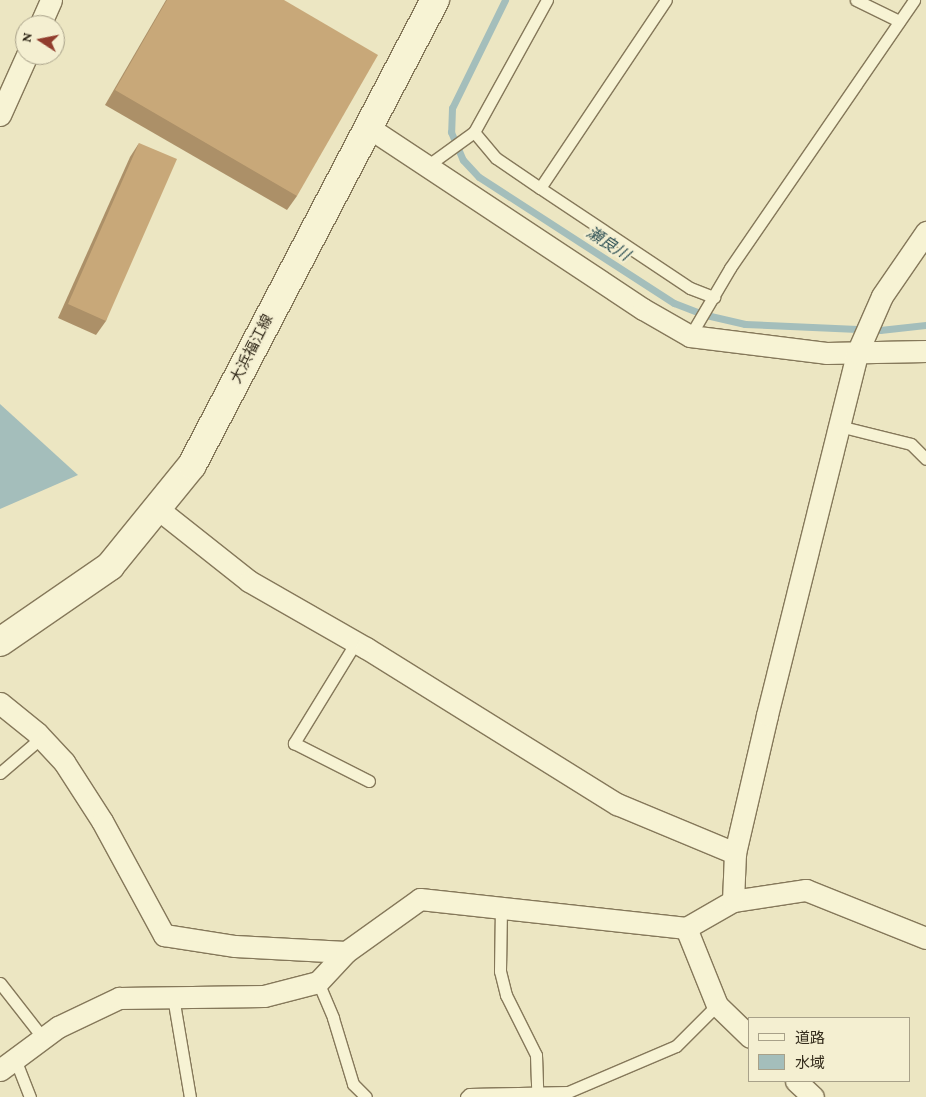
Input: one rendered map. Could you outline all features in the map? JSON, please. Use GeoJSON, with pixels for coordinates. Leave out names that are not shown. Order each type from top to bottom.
{"type":"FeatureCollection","features":[{"type":"Feature","properties":{"kind":"main road","name":"大浜福江線"},"geometry":{"type":"LineString","coordinates":[[0,642],[110,566],[192,465],[435,0]]}},
{"type":"Feature","properties":{"kind":"street"},"geometry":{"type":"LineString","coordinates":[[44,15],[51,0]]}},
{"type":"Feature","properties":{"kind":"street"},"geometry":{"type":"LineString","coordinates":[[0,115],[22,65]]}},
{"type":"Feature","properties":{"kind":"street"},"geometry":{"type":"LineString","coordinates":[[368,127],[643,309],[690,336],[826,353],[926,351]]}},
{"type":"Feature","properties":{"kind":"street"},"geometry":{"type":"LineString","coordinates":[[733,901],[735,853],[857,353],[882,296],[926,232]]}},
{"type":"Feature","properties":{"kind":"street"},"geometry":{"type":"LineString","coordinates":[[158,509],[249,581],[356,642],[617,804],[735,853]]}},
{"type":"Feature","properties":{"kind":"street"},"geometry":{"type":"LineString","coordinates":[[0,703],[42,737],[64,762],[102,821],[164,935],[235,946],[346,952]]}},
{"type":"Feature","properties":{"kind":"street"},"geometry":{"type":"LineString","coordinates":[[7,1064],[58,1027],[119,998],[264,996],[318,982],[346,952],[420,899],[686,928],[733,901],[806,890],[926,938]]}},
{"type":"Feature","properties":{"kind":"street"},"geometry":{"type":"LineString","coordinates":[[686,928],[717,1005],[748,1035]]}},
{"type":"Feature","properties":{"kind":"street"},"geometry":{"type":"LineString","coordinates":[[797,1082],[813,1097]]}},
{"type":"Feature","properties":{"kind":"lane"},"geometry":{"type":"LineString","coordinates":[[427,166],[474,132],[547,0]]}},
{"type":"Feature","properties":{"kind":"lane"},"geometry":{"type":"LineString","coordinates":[[540,188],[666,0]]}},
{"type":"Feature","properties":{"kind":"lane"},"geometry":{"type":"LineString","coordinates":[[856,0],[899,21]]}},
{"type":"Feature","properties":{"kind":"lane"},"geometry":{"type":"LineString","coordinates":[[690,336],[714,297],[914,0]]}},
{"type":"Feature","properties":{"kind":"lane"},"geometry":{"type":"LineString","coordinates":[[474,132],[496,158],[690,288],[714,297]]}},
{"type":"Feature","properties":{"kind":"lane"},"geometry":{"type":"LineString","coordinates":[[839,426],[911,444],[926,459]]}},
{"type":"Feature","properties":{"kind":"lane"},"geometry":{"type":"LineString","coordinates":[[356,642],[294,743],[369,781]]}},
{"type":"Feature","properties":{"kind":"lane"},"geometry":{"type":"LineString","coordinates":[[0,773],[42,737]]}},
{"type":"Feature","properties":{"kind":"lane"},"geometry":{"type":"LineString","coordinates":[[501,908],[500,971],[506,995],[536,1055],[537,1093]]}},
{"type":"Feature","properties":{"kind":"lane"},"geometry":{"type":"LineString","coordinates":[[318,982],[333,1018],[353,1084],[366,1097]]}},
{"type":"Feature","properties":{"kind":"lane"},"geometry":{"type":"LineString","coordinates":[[0,983],[43,1038]]}},
{"type":"Feature","properties":{"kind":"lane"},"geometry":{"type":"LineString","coordinates":[[173,997],[190,1097]]}},
{"type":"Feature","properties":{"kind":"lane"},"geometry":{"type":"LineString","coordinates":[[466,1097],[469,1094],[568,1092],[676,1046],[717,1005]]}},
{"type":"Feature","properties":{"kind":"lane"},"geometry":{"type":"LineString","coordinates":[[7,1064],[30,1097]]}},
{"type":"Feature","properties":{"kind":"water"},"geometry":{"type":"Polygon","coordinates":[[[0,404],[78,475],[0,509],[0,404]]]}},
{"type":"Feature","properties":{"kind":"building"},"geometry":{"type":"Polygon","coordinates":[[[167,0],[284,0],[378,55],[297,196],[115,90],[167,0]]]}},
{"type":"Feature","properties":{"kind":"building"},"geometry":{"type":"Polygon","coordinates":[[[139,143],[177,159],[106,321],[68,304],[139,143]]]}},
{"type":"Feature","properties":{"kind":"waterway","name":"瀬良川"},"geometry":{"type":"LineString","coordinates":[[505,0],[452,108],[451,132],[463,160],[479,177],[674,303],[706,315],[745,324],[880,330],[926,325]]}}]}
